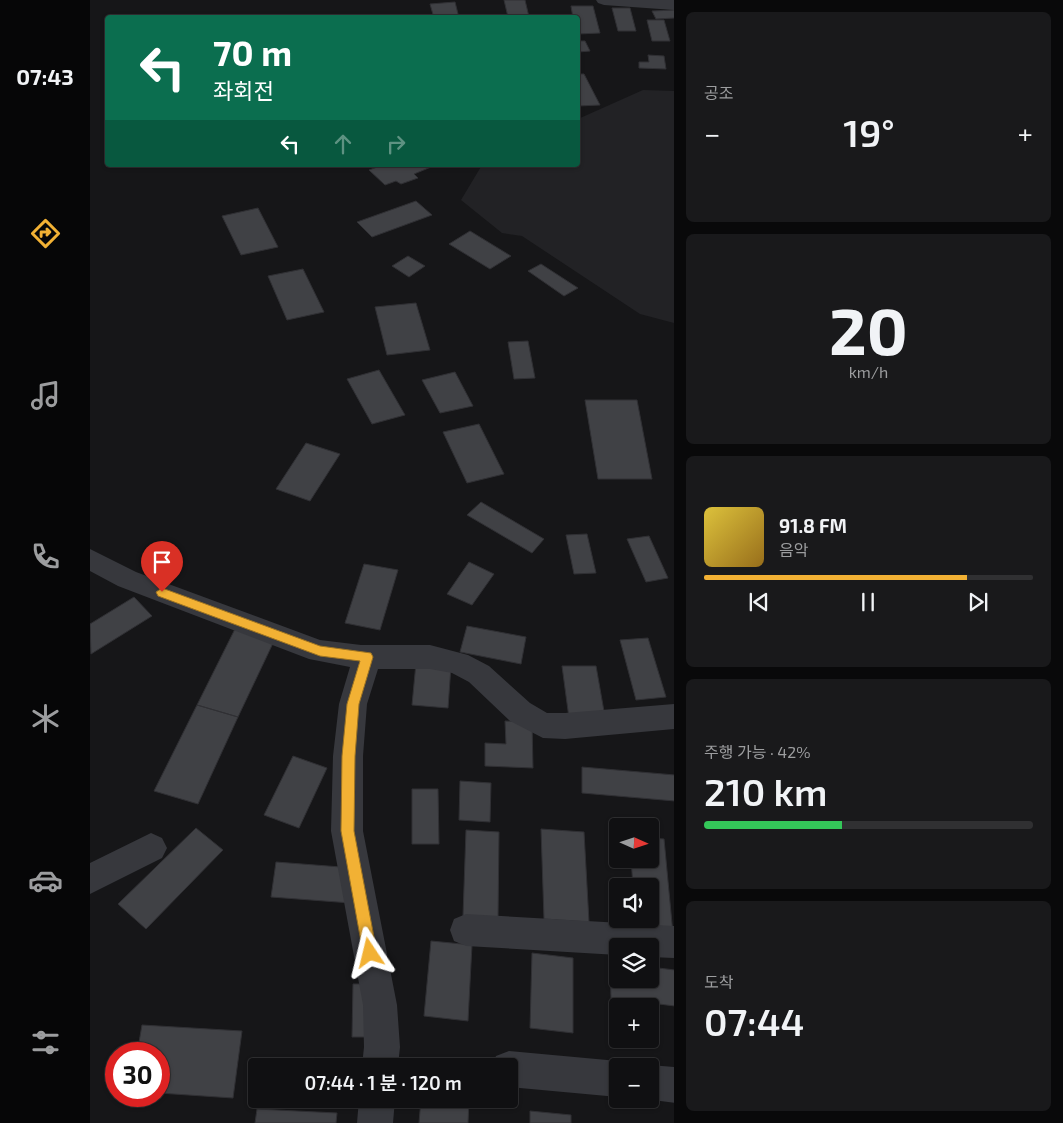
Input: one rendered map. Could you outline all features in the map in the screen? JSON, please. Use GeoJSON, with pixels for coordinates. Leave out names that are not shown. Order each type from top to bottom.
{"type":"FeatureCollection","features":[{"type":"Feature","properties":{"kind":"street"},"geometry":{"type":"LineString","coordinates":[[604,0],[674,5]]}},
{"type":"Feature","properties":{"kind":"street"},"geometry":{"type":"LineString","coordinates":[[90,559],[127,579],[320,651],[367,657],[430,657],[458,662],[479,674],[520,712],[543,725],[565,726],[674,716]]}},
{"type":"Feature","properties":{"kind":"street"},"geometry":{"type":"LineString","coordinates":[[367,657],[353,704],[348,756],[347,831],[380,1005],[381,1058]]}},
{"type":"Feature","properties":{"kind":"street"},"geometry":{"type":"LineString","coordinates":[[90,879],[152,848]]}},
{"type":"Feature","properties":{"kind":"street"},"geometry":{"type":"LineString","coordinates":[[466,930],[674,942]]}},
{"type":"Feature","properties":{"kind":"street"},"geometry":{"type":"LineString","coordinates":[[518,1070],[609,1078]]}},
{"type":"Feature","properties":{"kind":"street"},"geometry":{"type":"LineString","coordinates":[[659,1084],[674,1085]]}},
{"type":"Feature","properties":{"kind":"street"},"geometry":{"type":"LineString","coordinates":[[375,1123],[376,1108]]}},
{"type":"Feature","properties":{"kind":"shaded area"},"geometry":{"type":"Polygon","coordinates":[[[643,90],[674,91],[674,323],[640,314],[522,236],[502,233],[461,200],[481,167],[580,167],[580,118],[643,90]]]}},
{"type":"Feature","properties":{"kind":"building"},"geometry":{"type":"Polygon","coordinates":[[[504,0],[525,0],[529,15],[508,15],[504,0]]]}},
{"type":"Feature","properties":{"kind":"building"},"geometry":{"type":"Polygon","coordinates":[[[455,2],[458,15],[433,15],[430,4],[455,2]]]}},
{"type":"Feature","properties":{"kind":"building"},"geometry":{"type":"Polygon","coordinates":[[[571,6],[593,6],[600,33],[580,34],[580,15],[572,15],[571,6]]]}},
{"type":"Feature","properties":{"kind":"building"},"geometry":{"type":"Polygon","coordinates":[[[612,8],[630,8],[636,31],[618,31],[612,8]]]}},
{"type":"Feature","properties":{"kind":"building"},"geometry":{"type":"Polygon","coordinates":[[[674,10],[674,18],[656,19],[652,11],[674,10]]]}},
{"type":"Feature","properties":{"kind":"building"},"geometry":{"type":"Polygon","coordinates":[[[647,20],[664,20],[670,41],[652,41],[647,20]]]}},
{"type":"Feature","properties":{"kind":"building"},"geometry":{"type":"Polygon","coordinates":[[[580,41],[585,41],[590,51],[580,52],[580,41]]]}},
{"type":"Feature","properties":{"kind":"building"},"geometry":{"type":"Polygon","coordinates":[[[648,55],[664,56],[666,69],[639,68],[639,62],[649,62],[648,55]]]}},
{"type":"Feature","properties":{"kind":"building"},"geometry":{"type":"Polygon","coordinates":[[[580,74],[584,74],[600,105],[580,106],[580,74]]]}},
{"type":"Feature","properties":{"kind":"building"},"geometry":{"type":"Polygon","coordinates":[[[377,167],[431,167],[414,174],[418,178],[401,184],[396,181],[385,185],[369,170],[377,167]]]}},
{"type":"Feature","properties":{"kind":"building"},"geometry":{"type":"Polygon","coordinates":[[[416,201],[432,215],[372,237],[357,222],[416,201]]]}},
{"type":"Feature","properties":{"kind":"building"},"geometry":{"type":"Polygon","coordinates":[[[258,208],[278,247],[241,255],[222,216],[258,208]]]}},
{"type":"Feature","properties":{"kind":"building"},"geometry":{"type":"Polygon","coordinates":[[[470,231],[511,256],[490,269],[449,244],[470,231]]]}},
{"type":"Feature","properties":{"kind":"building"},"geometry":{"type":"Polygon","coordinates":[[[408,256],[425,266],[409,277],[392,266],[408,256]]]}},
{"type":"Feature","properties":{"kind":"building"},"geometry":{"type":"Polygon","coordinates":[[[541,264],[578,288],[564,296],[528,271],[541,264]]]}},
{"type":"Feature","properties":{"kind":"building"},"geometry":{"type":"Polygon","coordinates":[[[303,269],[324,312],[287,320],[268,276],[303,269]]]}},
{"type":"Feature","properties":{"kind":"building"},"geometry":{"type":"Polygon","coordinates":[[[416,303],[430,350],[387,355],[375,307],[416,303]]]}},
{"type":"Feature","properties":{"kind":"building"},"geometry":{"type":"Polygon","coordinates":[[[528,341],[535,378],[514,379],[508,342],[528,341]]]}},
{"type":"Feature","properties":{"kind":"building"},"geometry":{"type":"Polygon","coordinates":[[[379,370],[405,415],[372,424],[347,379],[379,370]]]}},
{"type":"Feature","properties":{"kind":"building"},"geometry":{"type":"Polygon","coordinates":[[[455,372],[473,406],[440,413],[422,380],[455,372]]]}},
{"type":"Feature","properties":{"kind":"building"},"geometry":{"type":"Polygon","coordinates":[[[585,400],[637,400],[652,479],[598,479],[585,400]]]}},
{"type":"Feature","properties":{"kind":"building"},"geometry":{"type":"Polygon","coordinates":[[[479,424],[504,474],[467,483],[443,432],[479,424]]]}},
{"type":"Feature","properties":{"kind":"building"},"geometry":{"type":"Polygon","coordinates":[[[306,443],[340,454],[310,501],[276,489],[306,443]]]}},
{"type":"Feature","properties":{"kind":"building"},"geometry":{"type":"Polygon","coordinates":[[[481,502],[544,539],[532,553],[467,515],[481,502]]]}},
{"type":"Feature","properties":{"kind":"building"},"geometry":{"type":"Polygon","coordinates":[[[587,534],[596,573],[574,574],[566,535],[587,534]]]}},
{"type":"Feature","properties":{"kind":"building"},"geometry":{"type":"Polygon","coordinates":[[[649,536],[668,578],[646,582],[627,539],[649,536]]]}},
{"type":"Feature","properties":{"kind":"building"},"geometry":{"type":"Polygon","coordinates":[[[469,562],[494,574],[472,605],[447,594],[469,562]]]}},
{"type":"Feature","properties":{"kind":"building"},"geometry":{"type":"Polygon","coordinates":[[[364,564],[398,570],[380,630],[345,623],[364,564]]]}},
{"type":"Feature","properties":{"kind":"building"},"geometry":{"type":"Polygon","coordinates":[[[134,597],[152,616],[91,654],[90,624],[134,597]]]}},
{"type":"Feature","properties":{"kind":"building"},"geometry":{"type":"Polygon","coordinates":[[[467,626],[526,637],[521,664],[460,652],[467,626]]]}},
{"type":"Feature","properties":{"kind":"building"},"geometry":{"type":"Polygon","coordinates":[[[235,629],[275,639],[238,717],[197,705],[235,629]]]}},
{"type":"Feature","properties":{"kind":"building"},"geometry":{"type":"Polygon","coordinates":[[[648,638],[666,697],[636,700],[620,640],[648,638]]]}},
{"type":"Feature","properties":{"kind":"building"},"geometry":{"type":"Polygon","coordinates":[[[416,663],[451,666],[448,708],[412,705],[416,663]]]}},
{"type":"Feature","properties":{"kind":"building"},"geometry":{"type":"Polygon","coordinates":[[[562,666],[596,666],[605,717],[569,718],[562,666]]]}},
{"type":"Feature","properties":{"kind":"building"},"geometry":{"type":"Polygon","coordinates":[[[197,705],[238,717],[198,804],[154,791],[197,705]]]}},
{"type":"Feature","properties":{"kind":"building"},"geometry":{"type":"Polygon","coordinates":[[[505,721],[532,722],[533,768],[485,766],[485,743],[506,744],[505,721]]]}},
{"type":"Feature","properties":{"kind":"building"},"geometry":{"type":"Polygon","coordinates":[[[293,756],[327,768],[299,828],[264,815],[293,756]]]}},
{"type":"Feature","properties":{"kind":"building"},"geometry":{"type":"Polygon","coordinates":[[[582,767],[674,775],[674,801],[582,793],[582,767]]]}},
{"type":"Feature","properties":{"kind":"building"},"geometry":{"type":"Polygon","coordinates":[[[460,781],[491,783],[490,822],[459,820],[460,781]]]}},
{"type":"Feature","properties":{"kind":"building"},"geometry":{"type":"Polygon","coordinates":[[[412,789],[438,789],[439,844],[412,844],[412,789]]]}},
{"type":"Feature","properties":{"kind":"building"},"geometry":{"type":"Polygon","coordinates":[[[196,828],[223,850],[146,929],[118,904],[196,828]]]}},
{"type":"Feature","properties":{"kind":"building"},"geometry":{"type":"Polygon","coordinates":[[[541,829],[584,832],[589,922],[544,919],[541,829]]]}},
{"type":"Feature","properties":{"kind":"building"},"geometry":{"type":"Polygon","coordinates":[[[466,830],[499,832],[498,918],[463,916],[466,830]]]}},
{"type":"Feature","properties":{"kind":"building"},"geometry":{"type":"Polygon","coordinates":[[[659,839],[664,839],[673,934],[637,932],[637,928],[659,928],[659,878],[632,878],[632,868],[659,868],[659,839]]]}},
{"type":"Feature","properties":{"kind":"building"},"geometry":{"type":"Polygon","coordinates":[[[276,862],[354,868],[351,903],[271,897],[276,862]]]}},
{"type":"Feature","properties":{"kind":"building"},"geometry":{"type":"Polygon","coordinates":[[[431,941],[472,945],[468,1021],[424,1016],[431,941]]]}},
{"type":"Feature","properties":{"kind":"building"},"geometry":{"type":"Polygon","coordinates":[[[532,953],[573,958],[573,1033],[530,1028],[532,953]]]}},
{"type":"Feature","properties":{"kind":"building"},"geometry":{"type":"Polygon","coordinates":[[[659,968],[674,970],[674,1006],[659,1004],[659,998],[611,998],[611,988],[659,988],[659,968]]]}},
{"type":"Feature","properties":{"kind":"building"},"geometry":{"type":"Polygon","coordinates":[[[353,984],[375,984],[375,1037],[352,1037],[353,984]]]}},
{"type":"Feature","properties":{"kind":"building"},"geometry":{"type":"Polygon","coordinates":[[[142,1025],[242,1031],[233,1098],[170,1094],[170,1042],[139,1042],[142,1025]]]}},
{"type":"Feature","properties":{"kind":"building"},"geometry":{"type":"Polygon","coordinates":[[[420,1108],[469,1108],[468,1123],[419,1123],[420,1108]]]}},
{"type":"Feature","properties":{"kind":"building"},"geometry":{"type":"Polygon","coordinates":[[[257,1109],[337,1113],[336,1123],[255,1123],[257,1109]]]}},
{"type":"Feature","properties":{"kind":"building"},"geometry":{"type":"Polygon","coordinates":[[[530,1111],[571,1115],[571,1123],[530,1123],[530,1111]]]}},
{"type":"Feature","properties":{"kind":"route"},"geometry":{"type":"LineString","coordinates":[[162,592],[320,651],[367,657],[353,704],[348,756],[347,831],[370,953]]}}]}
